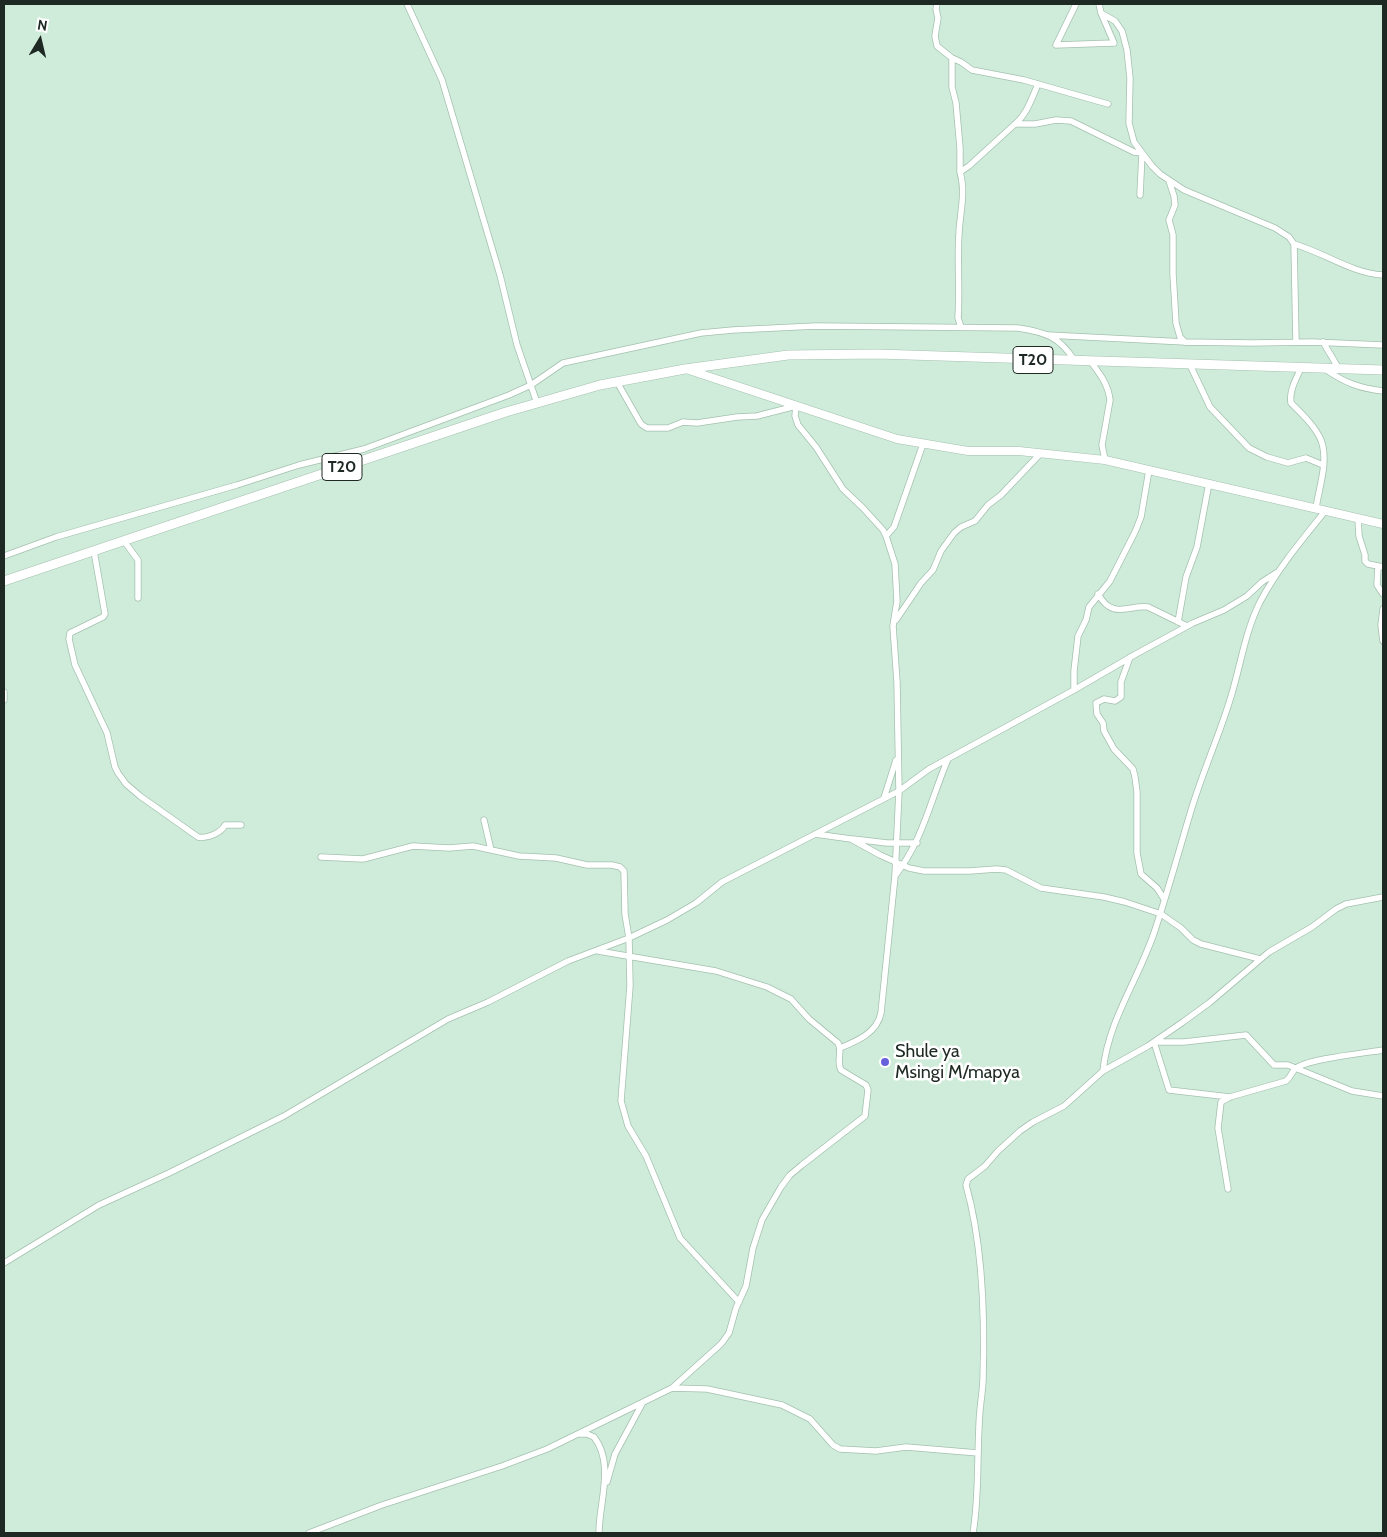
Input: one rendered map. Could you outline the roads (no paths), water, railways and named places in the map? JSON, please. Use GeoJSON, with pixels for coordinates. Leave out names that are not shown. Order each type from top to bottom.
{"type":"FeatureCollection","features":[{"type":"Feature","properties":{"kind":"main road","name":"T20"},"geometry":{"type":"LineString","coordinates":[[4,580],[450,430],[537,403],[617,382],[684,369],[788,355],[877,354],[1383,370]]}},
{"type":"Feature","properties":{"kind":"street"},"geometry":{"type":"LineString","coordinates":[[407,4],[442,80],[500,275],[517,345],[537,403]]}},
{"type":"Feature","properties":{"kind":"street"},"geometry":{"type":"LineString","coordinates":[[937,4],[938,18],[935,36],[937,46],[972,70],[999,74],[1108,104]]}},
{"type":"Feature","properties":{"kind":"street"},"geometry":{"type":"LineString","coordinates":[[1076,4],[1056,46],[1114,43],[1099,4]]}},
{"type":"Feature","properties":{"kind":"street"},"geometry":{"type":"LineString","coordinates":[[1101,12],[1115,21],[1122,31],[1127,50],[1130,78],[1129,124],[1134,142],[1152,166],[1169,181],[1192,194],[1275,228],[1289,237],[1294,244],[1296,342]]}},
{"type":"Feature","properties":{"kind":"street"},"geometry":{"type":"LineString","coordinates":[[952,58],[952,87],[956,103],[960,172],[963,184],[959,233],[958,318],[961,328]]}},
{"type":"Feature","properties":{"kind":"street"},"geometry":{"type":"LineString","coordinates":[[960,172],[1021,119],[1038,84]]}},
{"type":"Feature","properties":{"kind":"street"},"geometry":{"type":"LineString","coordinates":[[1015,124],[1035,124],[1056,120],[1071,121],[1134,152],[1142,153]]}},
{"type":"Feature","properties":{"kind":"street"},"geometry":{"type":"LineString","coordinates":[[1140,195],[1142,153]]}},
{"type":"Feature","properties":{"kind":"street"},"geometry":{"type":"LineString","coordinates":[[1169,181],[1175,205],[1169,220],[1173,235],[1176,324],[1180,337],[1185,342]]}},
{"type":"Feature","properties":{"kind":"street"},"geometry":{"type":"LineString","coordinates":[[1294,244],[1321,253],[1365,273],[1383,275]]}},
{"type":"Feature","properties":{"kind":"street"},"geometry":{"type":"LineString","coordinates":[[4,556],[56,537],[299,465],[364,449],[509,395],[531,385],[563,363],[701,333],[816,326],[1018,328],[1038,331],[1048,335],[1067,349],[1075,361]]}},
{"type":"Feature","properties":{"kind":"street"},"geometry":{"type":"LineString","coordinates":[[1048,335],[1185,342],[1252,344],[1324,342],[1383,345]]}},
{"type":"Feature","properties":{"kind":"street"},"geometry":{"type":"LineString","coordinates":[[1324,342],[1339,369]]}},
{"type":"Feature","properties":{"kind":"street"},"geometry":{"type":"LineString","coordinates":[[1091,362],[1103,377],[1110,400],[1102,445],[1105,460]]}},
{"type":"Feature","properties":{"kind":"street"},"geometry":{"type":"LineString","coordinates":[[1190,365],[1210,406],[1249,448],[1267,457],[1288,463],[1306,458],[1323,465]]}},
{"type":"Feature","properties":{"kind":"street"},"geometry":{"type":"LineString","coordinates":[[1301,368],[1292,392],[1291,403],[1318,435],[1323,448],[1323,465],[1316,508]]}},
{"type":"Feature","properties":{"kind":"street"},"geometry":{"type":"LineString","coordinates":[[684,369],[890,437],[968,450],[1019,451],[1105,460],[1383,524]]}},
{"type":"Feature","properties":{"kind":"street"},"geometry":{"type":"LineString","coordinates":[[1325,369],[1342,381],[1366,389],[1383,391]]}},
{"type":"Feature","properties":{"kind":"street"},"geometry":{"type":"LineString","coordinates":[[617,382],[642,426],[647,428],[668,428],[683,422],[697,423],[757,416],[796,406]]}},
{"type":"Feature","properties":{"kind":"street"},"geometry":{"type":"LineString","coordinates":[[796,406],[796,422],[816,447],[841,487],[872,517],[886,536],[895,564],[897,601],[893,626],[897,682],[899,791],[895,876],[880,1019],[866,1036],[840,1048]]}},
{"type":"Feature","properties":{"kind":"street"},"geometry":{"type":"LineString","coordinates":[[886,536],[894,526],[923,444]]}},
{"type":"Feature","properties":{"kind":"street"},"geometry":{"type":"LineString","coordinates":[[893,626],[910,598],[934,570],[941,550],[954,533],[961,527],[975,521],[988,504],[1001,495],[1041,453]]}},
{"type":"Feature","properties":{"kind":"street"},"geometry":{"type":"LineString","coordinates":[[1074,690],[1078,636],[1086,620],[1089,607],[1110,581],[1135,532],[1143,508],[1148,470]]}},
{"type":"Feature","properties":{"kind":"street"},"geometry":{"type":"LineString","coordinates":[[1178,622],[1186,577],[1197,547],[1209,483]]}},
{"type":"Feature","properties":{"kind":"street"},"geometry":{"type":"LineString","coordinates":[[1103,1071],[1112,1028],[1151,942],[1161,914],[1192,808],[1232,693],[1259,604],[1276,573],[1326,510]]}},
{"type":"Feature","properties":{"kind":"street"},"geometry":{"type":"LineString","coordinates":[[1358,518],[1359,536],[1365,561],[1368,564],[1381,567],[1376,574],[1377,585],[1383,594]]}},
{"type":"Feature","properties":{"kind":"street"},"geometry":{"type":"LineString","coordinates":[[124,541],[138,560],[138,598]]}},
{"type":"Feature","properties":{"kind":"street"},"geometry":{"type":"LineString","coordinates":[[94,551],[105,614],[100,619],[70,633],[69,639],[77,672],[95,705],[108,736],[115,767],[126,784],[196,836],[206,838],[222,830],[225,826],[240,825]]}},
{"type":"Feature","properties":{"kind":"street"},"geometry":{"type":"LineString","coordinates":[[4,1263],[99,1205],[169,1174],[284,1116],[448,1019],[488,1002],[568,961],[629,938],[686,910],[722,882],[899,791],[914,779],[948,758],[1187,626],[1224,610],[1276,573]]}},
{"type":"Feature","properties":{"kind":"street"},"geometry":{"type":"LineString","coordinates":[[1098,594],[1106,605],[1114,609],[1124,611],[1142,606],[1148,607],[1187,626]]}},
{"type":"Feature","properties":{"kind":"street"},"geometry":{"type":"LineString","coordinates":[[1383,609],[1381,625],[1383,641]]}},
{"type":"Feature","properties":{"kind":"street"},"geometry":{"type":"LineString","coordinates":[[1130,657],[1121,682],[1121,697],[1115,700],[1104,699],[1096,702],[1097,714],[1103,723],[1104,732],[1114,749],[1133,769],[1137,792],[1137,852],[1141,874],[1157,888],[1164,899]]}},
{"type":"Feature","properties":{"kind":"street"},"geometry":{"type":"LineString","coordinates":[[4,692],[4,700]]}},
{"type":"Feature","properties":{"kind":"street"},"geometry":{"type":"LineString","coordinates":[[884,798],[898,755]]}},
{"type":"Feature","properties":{"kind":"street"},"geometry":{"type":"LineString","coordinates":[[895,876],[917,843],[948,758]]}},
{"type":"Feature","properties":{"kind":"street"},"geometry":{"type":"LineString","coordinates":[[484,820],[491,850]]}},
{"type":"Feature","properties":{"kind":"street"},"geometry":{"type":"LineString","coordinates":[[815,834],[896,844],[917,843]]}},
{"type":"Feature","properties":{"kind":"street"},"geometry":{"type":"LineString","coordinates":[[851,839],[903,866],[924,871],[1006,870],[1041,888],[1125,902],[1161,914],[1189,934],[1193,940],[1201,944],[1260,959]]}},
{"type":"Feature","properties":{"kind":"street"},"geometry":{"type":"LineString","coordinates":[[322,857],[363,859],[413,846],[455,848],[471,846],[519,856],[556,858],[587,865],[612,865],[620,867],[625,873],[625,914],[629,938],[629,998],[621,1101],[624,1116],[646,1156],[680,1238],[739,1302]]}},
{"type":"Feature","properties":{"kind":"street"},"geometry":{"type":"LineString","coordinates":[[973,1533],[977,1503],[979,1422],[983,1384],[983,1308],[974,1226],[966,1182],[986,1166],[998,1151],[1020,1131],[1064,1106],[1103,1071],[1154,1042],[1209,1003],[1269,952],[1346,904],[1383,897]]}},
{"type":"Feature","properties":{"kind":"street"},"geometry":{"type":"LineString","coordinates":[[310,1533],[382,1505],[523,1459],[672,1388],[726,1339],[746,1286],[752,1248],[762,1220],[781,1187],[790,1175],[865,1116],[867,1088],[863,1082],[840,1068],[838,1061],[840,1048],[838,1043],[809,1019],[791,999],[766,987],[716,971],[597,950]]}},
{"type":"Feature","properties":{"kind":"street"},"geometry":{"type":"LineString","coordinates":[[1154,1042],[1184,1042],[1246,1035],[1274,1065],[1282,1064],[1296,1068],[1352,1091],[1383,1096]]}},
{"type":"Feature","properties":{"kind":"street"},"geometry":{"type":"LineString","coordinates":[[1154,1042],[1169,1090],[1230,1097]]}},
{"type":"Feature","properties":{"kind":"street"},"geometry":{"type":"LineString","coordinates":[[1228,1189],[1218,1122],[1221,1102],[1230,1097],[1286,1081],[1296,1068],[1321,1060],[1383,1050]]}},
{"type":"Feature","properties":{"kind":"street"},"geometry":{"type":"LineString","coordinates":[[672,1388],[708,1389],[782,1405],[810,1419],[833,1445],[840,1449],[876,1451],[906,1447],[978,1453]]}},
{"type":"Feature","properties":{"kind":"street"},"geometry":{"type":"LineString","coordinates":[[604,1488],[614,1454],[643,1403]]}},
{"type":"Feature","properties":{"kind":"street"},"geometry":{"type":"LineString","coordinates":[[577,1434],[587,1434],[594,1437],[603,1452],[605,1468],[604,1488],[599,1514],[599,1533]]}},
{"type":"Feature","properties":{"kind":"place","name":"Shule ya Msingi M/mapya"},"geometry":{"type":"Point","coordinates":[885,1062]}}]}
